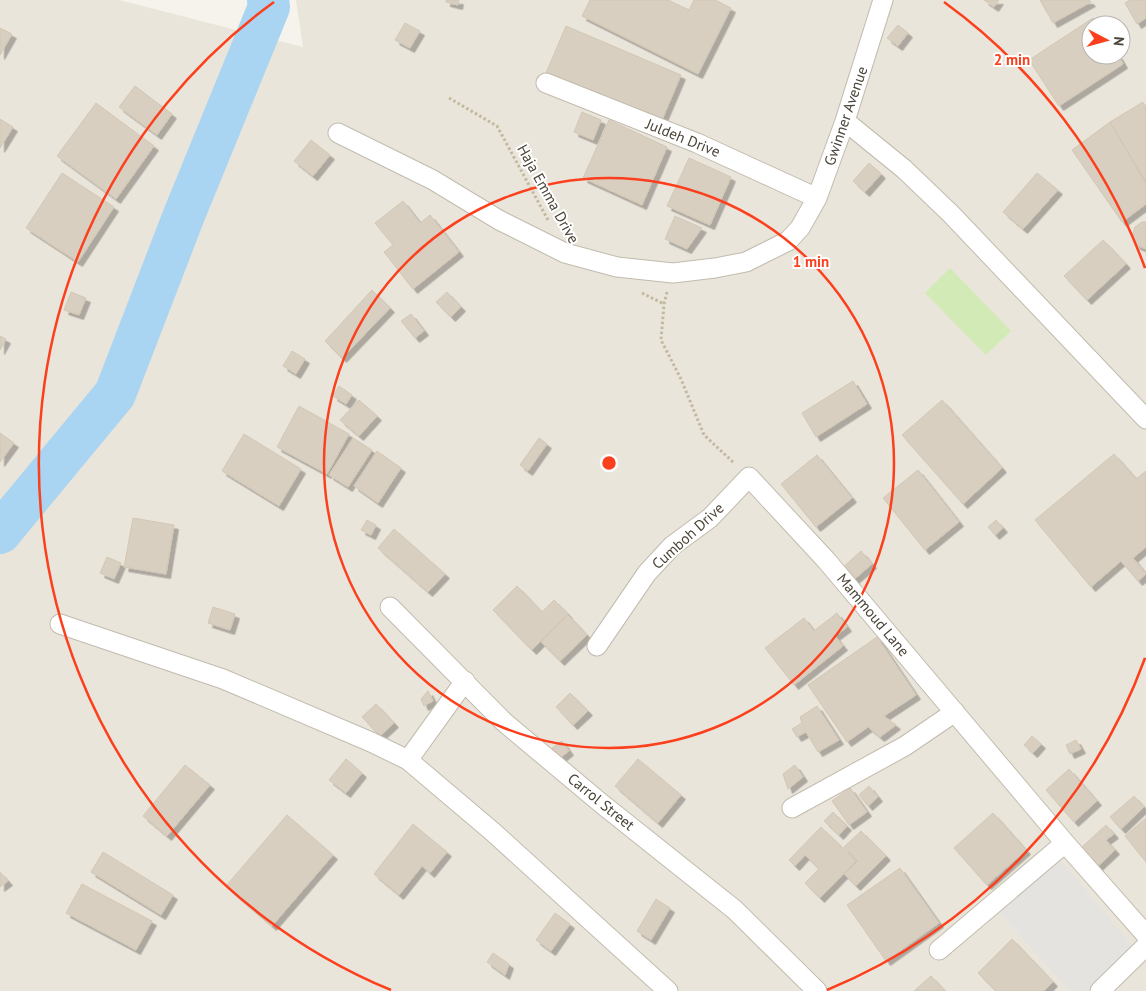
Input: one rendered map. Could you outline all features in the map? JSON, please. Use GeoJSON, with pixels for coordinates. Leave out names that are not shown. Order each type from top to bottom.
{"type":"FeatureCollection","features":[{"type":"Feature","properties":{"kind":"street","name":"Gwinner Avenue"},"geometry":{"type":"LineString","coordinates":[[338,133],[433,180],[498,220],[565,253],[617,267],[673,273],[746,262],[788,241],[800,228],[817,198],[845,121],[883,0]]}},
{"type":"Feature","properties":{"kind":"street","name":"Juldeh Drive"},"geometry":{"type":"LineString","coordinates":[[546,83],[697,143],[817,198]]}},
{"type":"Feature","properties":{"kind":"street"},"geometry":{"type":"LineString","coordinates":[[845,121],[904,169],[951,214],[1146,419]]}},
{"type":"Feature","properties":{"kind":"street","name":"Cumboh Drive"},"geometry":{"type":"LineString","coordinates":[[597,646],[647,573],[672,546],[710,518],[748,477]]}},
{"type":"Feature","properties":{"kind":"street","name":"Mammoud Lane"},"geometry":{"type":"LineString","coordinates":[[748,477],[826,560],[1065,843],[1146,935]]}},
{"type":"Feature","properties":{"kind":"street","name":"Carrol Street"},"geometry":{"type":"LineString","coordinates":[[390,607],[520,734],[735,910],[817,991]]}},
{"type":"Feature","properties":{"kind":"street"},"geometry":{"type":"LineString","coordinates":[[60,624],[223,679],[371,742],[408,760],[493,832],[668,991]]}},
{"type":"Feature","properties":{"kind":"street"},"geometry":{"type":"LineString","coordinates":[[408,760],[465,682]]}},
{"type":"Feature","properties":{"kind":"street"},"geometry":{"type":"LineString","coordinates":[[792,808],[905,746],[955,712]]}},
{"type":"Feature","properties":{"kind":"street"},"geometry":{"type":"LineString","coordinates":[[939,950],[1065,843]]}},
{"type":"Feature","properties":{"kind":"street"},"geometry":{"type":"LineString","coordinates":[[1100,991],[1146,946]]}},
{"type":"Feature","properties":{"kind":"path","name":"Haja Emma Drive"},"geometry":{"type":"LineString","coordinates":[[449,98],[497,126],[565,253]]}},
{"type":"Feature","properties":{"kind":"path"},"geometry":{"type":"LineString","coordinates":[[673,273],[664,304],[661,340],[681,379],[704,435],[748,477]]}},
{"type":"Feature","properties":{"kind":"path"},"geometry":{"type":"LineString","coordinates":[[639,291],[664,304]]}},
{"type":"Feature","properties":{"kind":"shaded area"},"geometry":{"type":"Polygon","coordinates":[[[0,0],[119,0],[303,47],[296,0],[1146,0],[1146,991],[0,991],[0,0]]]}},
{"type":"Feature","properties":{"kind":"shaded area"},"geometry":{"type":"Polygon","coordinates":[[[1059,858],[1135,949],[1089,991],[1070,991],[997,910],[1059,858]]]}},
{"type":"Feature","properties":{"kind":"green space"},"geometry":{"type":"Polygon","coordinates":[[[950,268],[1011,331],[986,355],[925,293],[950,268]]]}},
{"type":"Feature","properties":{"kind":"building"},"geometry":{"type":"Polygon","coordinates":[[[446,0],[459,0],[458,5],[446,2],[446,0]]]}},
{"type":"Feature","properties":{"kind":"building"},"geometry":{"type":"Polygon","coordinates":[[[590,0],[668,0],[689,10],[694,0],[715,0],[731,8],[698,74],[582,16],[590,0]]]}},
{"type":"Feature","properties":{"kind":"building"},"geometry":{"type":"Polygon","coordinates":[[[984,0],[999,0],[994,7],[984,0]]]}},
{"type":"Feature","properties":{"kind":"building"},"geometry":{"type":"Polygon","coordinates":[[[1040,0],[1089,0],[1091,2],[1053,23],[1040,0]]]}},
{"type":"Feature","properties":{"kind":"building"},"geometry":{"type":"Polygon","coordinates":[[[1130,0],[1146,0],[1146,18],[1137,24],[1125,3],[1130,0]]]}},
{"type":"Feature","properties":{"kind":"building"},"geometry":{"type":"Polygon","coordinates":[[[405,23],[420,31],[410,48],[395,40],[405,23]]]}},
{"type":"Feature","properties":{"kind":"building"},"geometry":{"type":"Polygon","coordinates":[[[898,25],[908,33],[898,46],[887,38],[898,25]]]}},
{"type":"Feature","properties":{"kind":"building"},"geometry":{"type":"Polygon","coordinates":[[[566,26],[681,75],[661,122],[546,73],[566,26]]]}},
{"type":"Feature","properties":{"kind":"building"},"geometry":{"type":"Polygon","coordinates":[[[1081,26],[1081,65],[1121,65],[1059,106],[1029,60],[1081,26]]]}},
{"type":"Feature","properties":{"kind":"building"},"geometry":{"type":"Polygon","coordinates":[[[0,28],[12,34],[0,55],[0,28]]]}},
{"type":"Feature","properties":{"kind":"building"},"geometry":{"type":"Polygon","coordinates":[[[135,86],[172,114],[157,135],[119,107],[135,86]]]}},
{"type":"Feature","properties":{"kind":"building"},"geometry":{"type":"Polygon","coordinates":[[[1143,102],[1146,107],[1146,182],[1110,122],[1143,102]]]}},
{"type":"Feature","properties":{"kind":"building"},"geometry":{"type":"Polygon","coordinates":[[[96,103],[154,146],[116,199],[57,156],[96,103]]]}},
{"type":"Feature","properties":{"kind":"building"},"geometry":{"type":"Polygon","coordinates":[[[582,112],[601,120],[593,140],[574,132],[582,112]]]}},
{"type":"Feature","properties":{"kind":"building"},"geometry":{"type":"Polygon","coordinates":[[[0,119],[13,127],[0,148],[0,119]]]}},
{"type":"Feature","properties":{"kind":"building"},"geometry":{"type":"Polygon","coordinates":[[[609,120],[667,147],[642,205],[583,178],[609,120]]]}},
{"type":"Feature","properties":{"kind":"building"},"geometry":{"type":"Polygon","coordinates":[[[1110,122],[1146,184],[1146,204],[1122,222],[1072,150],[1110,122]]]}},
{"type":"Feature","properties":{"kind":"building"},"geometry":{"type":"Polygon","coordinates":[[[311,140],[330,155],[313,176],[294,161],[311,140]]]}},
{"type":"Feature","properties":{"kind":"building"},"geometry":{"type":"Polygon","coordinates":[[[689,158],[731,177],[710,225],[667,206],[689,158]]]}},
{"type":"Feature","properties":{"kind":"building"},"geometry":{"type":"Polygon","coordinates":[[[869,163],[881,174],[865,192],[853,181],[869,163]]]}},
{"type":"Feature","properties":{"kind":"building"},"geometry":{"type":"Polygon","coordinates":[[[62,173],[114,207],[78,262],[26,228],[62,173]]]}},
{"type":"Feature","properties":{"kind":"building"},"geometry":{"type":"Polygon","coordinates":[[[1037,173],[1058,190],[1023,229],[1003,212],[1037,173]]]}},
{"type":"Feature","properties":{"kind":"building"},"geometry":{"type":"Polygon","coordinates":[[[403,201],[420,223],[430,215],[459,252],[413,289],[384,252],[393,245],[375,223],[403,201]]]}},
{"type":"Feature","properties":{"kind":"building"},"geometry":{"type":"Polygon","coordinates":[[[675,216],[702,228],[687,249],[665,239],[675,216]]]}},
{"type":"Feature","properties":{"kind":"building"},"geometry":{"type":"Polygon","coordinates":[[[1142,222],[1146,222],[1146,249],[1136,245],[1132,236],[1135,227],[1142,222]]]}},
{"type":"Feature","properties":{"kind":"building"},"geometry":{"type":"Polygon","coordinates":[[[1103,240],[1126,264],[1087,300],[1064,276],[1103,240]]]}},
{"type":"Feature","properties":{"kind":"building"},"geometry":{"type":"Polygon","coordinates":[[[372,290],[390,308],[342,358],[325,341],[372,290]]]}},
{"type":"Feature","properties":{"kind":"building"},"geometry":{"type":"Polygon","coordinates":[[[71,292],[86,298],[79,315],[64,310],[71,292]]]}},
{"type":"Feature","properties":{"kind":"building"},"geometry":{"type":"Polygon","coordinates":[[[447,292],[461,307],[451,317],[436,302],[447,292]]]}},
{"type":"Feature","properties":{"kind":"building"},"geometry":{"type":"Polygon","coordinates":[[[411,314],[424,331],[415,338],[401,321],[411,314]]]}},
{"type":"Feature","properties":{"kind":"building"},"geometry":{"type":"Polygon","coordinates":[[[0,336],[6,339],[0,350],[0,336]]]}},
{"type":"Feature","properties":{"kind":"building"},"geometry":{"type":"Polygon","coordinates":[[[292,351],[305,359],[296,374],[283,366],[292,351]]]}},
{"type":"Feature","properties":{"kind":"building"},"geometry":{"type":"Polygon","coordinates":[[[853,381],[867,404],[816,437],[802,413],[853,381]]]}},
{"type":"Feature","properties":{"kind":"building"},"geometry":{"type":"Polygon","coordinates":[[[339,386],[352,395],[346,404],[333,396],[339,386]]]}},
{"type":"Feature","properties":{"kind":"building"},"geometry":{"type":"Polygon","coordinates":[[[359,400],[377,416],[359,436],[340,420],[359,400]]]}},
{"type":"Feature","properties":{"kind":"building"},"geometry":{"type":"Polygon","coordinates":[[[942,400],[1002,468],[963,504],[902,435],[942,400]]]}},
{"type":"Feature","properties":{"kind":"building"},"geometry":{"type":"Polygon","coordinates":[[[299,406],[349,434],[327,474],[277,447],[299,406]]]}},
{"type":"Feature","properties":{"kind":"building"},"geometry":{"type":"Polygon","coordinates":[[[0,433],[14,443],[0,462],[0,433]]]}},
{"type":"Feature","properties":{"kind":"building"},"geometry":{"type":"Polygon","coordinates":[[[244,434],[301,469],[279,506],[222,471],[244,434]]]}},
{"type":"Feature","properties":{"kind":"building"},"geometry":{"type":"Polygon","coordinates":[[[353,438],[372,450],[348,487],[329,475],[353,438]]]}},
{"type":"Feature","properties":{"kind":"building"},"geometry":{"type":"Polygon","coordinates":[[[539,438],[547,444],[528,471],[520,465],[539,438]]]}},
{"type":"Feature","properties":{"kind":"building"},"geometry":{"type":"Polygon","coordinates":[[[377,451],[401,468],[378,503],[354,486],[377,451]]]}},
{"type":"Feature","properties":{"kind":"building"},"geometry":{"type":"Polygon","coordinates":[[[1114,454],[1136,479],[1146,471],[1146,547],[1133,558],[1146,574],[1138,581],[1121,561],[1091,587],[1035,520],[1114,454]]]}},
{"type":"Feature","properties":{"kind":"building"},"geometry":{"type":"Polygon","coordinates":[[[817,455],[852,498],[816,527],[781,484],[817,455]]]}},
{"type":"Feature","properties":{"kind":"building"},"geometry":{"type":"Polygon","coordinates":[[[918,470],[959,522],[925,550],[883,498],[918,470]]]}},
{"type":"Feature","properties":{"kind":"building"},"geometry":{"type":"Polygon","coordinates":[[[133,518],[174,525],[166,574],[124,567],[133,518]]]}},
{"type":"Feature","properties":{"kind":"building"},"geometry":{"type":"Polygon","coordinates":[[[367,520],[376,525],[371,535],[361,530],[367,520]]]}},
{"type":"Feature","properties":{"kind":"building"},"geometry":{"type":"Polygon","coordinates":[[[996,520],[1003,528],[995,535],[988,527],[996,520]]]}},
{"type":"Feature","properties":{"kind":"building"},"geometry":{"type":"Polygon","coordinates":[[[394,529],[445,574],[428,592],[378,548],[394,529]]]}},
{"type":"Feature","properties":{"kind":"building"},"geometry":{"type":"Polygon","coordinates":[[[861,551],[872,564],[851,582],[840,570],[861,551]]]}},
{"type":"Feature","properties":{"kind":"building"},"geometry":{"type":"Polygon","coordinates":[[[107,557],[121,563],[114,579],[100,573],[107,557]]]}},
{"type":"Feature","properties":{"kind":"building"},"geometry":{"type":"Polygon","coordinates":[[[517,586],[542,612],[554,600],[568,614],[532,650],[493,610],[517,586]]]}},
{"type":"Feature","properties":{"kind":"building"},"geometry":{"type":"Polygon","coordinates":[[[213,607],[235,614],[230,630],[208,623],[213,607]]]}},
{"type":"Feature","properties":{"kind":"building"},"geometry":{"type":"Polygon","coordinates":[[[837,613],[847,627],[835,636],[843,646],[794,685],[765,648],[804,618],[814,631],[837,613]]]}},
{"type":"Feature","properties":{"kind":"building"},"geometry":{"type":"Polygon","coordinates":[[[568,615],[587,635],[560,661],[541,642],[568,615]]]}},
{"type":"Feature","properties":{"kind":"building"},"geometry":{"type":"Polygon","coordinates":[[[877,637],[916,695],[884,716],[896,725],[880,737],[868,727],[847,742],[808,685],[877,637]]]}},
{"type":"Feature","properties":{"kind":"building"},"geometry":{"type":"Polygon","coordinates":[[[428,691],[433,701],[424,706],[421,699],[428,691]]]}},
{"type":"Feature","properties":{"kind":"building"},"geometry":{"type":"Polygon","coordinates":[[[570,693],[588,711],[573,725],[556,707],[570,693]]]}},
{"type":"Feature","properties":{"kind":"building"},"geometry":{"type":"Polygon","coordinates":[[[376,704],[394,723],[380,736],[362,717],[376,704]]]}},
{"type":"Feature","properties":{"kind":"building"},"geometry":{"type":"Polygon","coordinates":[[[817,706],[839,740],[818,752],[806,732],[797,737],[792,729],[802,723],[800,717],[817,706]]]}},
{"type":"Feature","properties":{"kind":"building"},"geometry":{"type":"Polygon","coordinates":[[[1032,736],[1041,744],[1033,753],[1024,745],[1032,736]]]}},
{"type":"Feature","properties":{"kind":"building"},"geometry":{"type":"Polygon","coordinates":[[[1076,740],[1081,749],[1070,754],[1066,745],[1076,740]]]}},
{"type":"Feature","properties":{"kind":"building"},"geometry":{"type":"Polygon","coordinates":[[[562,741],[569,751],[560,758],[552,748],[562,741]]]}},
{"type":"Feature","properties":{"kind":"building"},"geometry":{"type":"Polygon","coordinates":[[[346,759],[362,773],[346,793],[329,780],[346,759]]]}},
{"type":"Feature","properties":{"kind":"building"},"geometry":{"type":"Polygon","coordinates":[[[638,759],[681,795],[658,823],[615,786],[638,759]]]}},
{"type":"Feature","properties":{"kind":"building"},"geometry":{"type":"Polygon","coordinates":[[[185,765],[210,785],[167,836],[143,816],[185,765]]]}},
{"type":"Feature","properties":{"kind":"building"},"geometry":{"type":"Polygon","coordinates":[[[795,765],[803,777],[788,789],[783,774],[795,765]]]}},
{"type":"Feature","properties":{"kind":"building"},"geometry":{"type":"Polygon","coordinates":[[[1069,769],[1097,801],[1074,822],[1046,790],[1069,769]]]}},
{"type":"Feature","properties":{"kind":"building"},"geometry":{"type":"Polygon","coordinates":[[[869,786],[878,797],[868,806],[859,795],[869,786]]]}},
{"type":"Feature","properties":{"kind":"building"},"geometry":{"type":"Polygon","coordinates":[[[850,788],[867,812],[849,825],[832,801],[850,788]]]}},
{"type":"Feature","properties":{"kind":"building"},"geometry":{"type":"Polygon","coordinates":[[[1134,796],[1144,807],[1121,829],[1110,817],[1134,796]]]}},
{"type":"Feature","properties":{"kind":"building"},"geometry":{"type":"Polygon","coordinates":[[[833,812],[847,826],[839,835],[824,821],[833,812]]]}},
{"type":"Feature","properties":{"kind":"building"},"geometry":{"type":"Polygon","coordinates":[[[993,813],[1026,850],[987,885],[954,848],[993,813]]]}},
{"type":"Feature","properties":{"kind":"building"},"geometry":{"type":"Polygon","coordinates":[[[287,815],[333,855],[272,926],[226,886],[287,815]]]}},
{"type":"Feature","properties":{"kind":"building"},"geometry":{"type":"Polygon","coordinates":[[[1146,818],[1146,862],[1125,836],[1146,818]]]}},
{"type":"Feature","properties":{"kind":"building"},"geometry":{"type":"Polygon","coordinates":[[[413,824],[447,852],[430,873],[422,866],[399,895],[374,874],[413,824]]]}},
{"type":"Feature","properties":{"kind":"building"},"geometry":{"type":"Polygon","coordinates":[[[1106,825],[1114,834],[1106,840],[1115,850],[1098,866],[1082,847],[1106,825]]]}},
{"type":"Feature","properties":{"kind":"building"},"geometry":{"type":"Polygon","coordinates":[[[821,827],[856,861],[820,898],[805,883],[819,869],[805,855],[795,866],[789,860],[821,827]]]}},
{"type":"Feature","properties":{"kind":"building"},"geometry":{"type":"Polygon","coordinates":[[[861,831],[886,856],[856,886],[844,874],[858,861],[844,847],[861,831]]]}},
{"type":"Feature","properties":{"kind":"building"},"geometry":{"type":"Polygon","coordinates":[[[103,852],[173,895],[161,915],[91,872],[103,852]]]}},
{"type":"Feature","properties":{"kind":"building"},"geometry":{"type":"Polygon","coordinates":[[[900,868],[939,923],[886,961],[847,905],[900,868]]]}},
{"type":"Feature","properties":{"kind":"building"},"geometry":{"type":"Polygon","coordinates":[[[0,872],[8,881],[0,887],[0,872]]]}},
{"type":"Feature","properties":{"kind":"building"},"geometry":{"type":"Polygon","coordinates":[[[82,884],[152,921],[136,950],[66,913],[82,884]]]}},
{"type":"Feature","properties":{"kind":"building"},"geometry":{"type":"Polygon","coordinates":[[[656,899],[670,908],[651,940],[637,931],[656,899]]]}},
{"type":"Feature","properties":{"kind":"building"},"geometry":{"type":"Polygon","coordinates":[[[555,913],[570,924],[551,951],[536,940],[555,913]]]}},
{"type":"Feature","properties":{"kind":"building"},"geometry":{"type":"Polygon","coordinates":[[[1012,939],[1053,982],[1044,991],[996,991],[978,973],[1012,939]]]}},
{"type":"Feature","properties":{"kind":"building"},"geometry":{"type":"Polygon","coordinates":[[[493,953],[509,964],[505,975],[487,962],[493,953]]]}},
{"type":"Feature","properties":{"kind":"building"},"geometry":{"type":"Polygon","coordinates":[[[931,976],[945,991],[914,991],[931,976]]]}},
{"type":"Feature","properties":{"kind":"waterway"},"geometry":{"type":"LineString","coordinates":[[0,533],[115,394],[184,215],[269,7],[268,0]]}}]}
